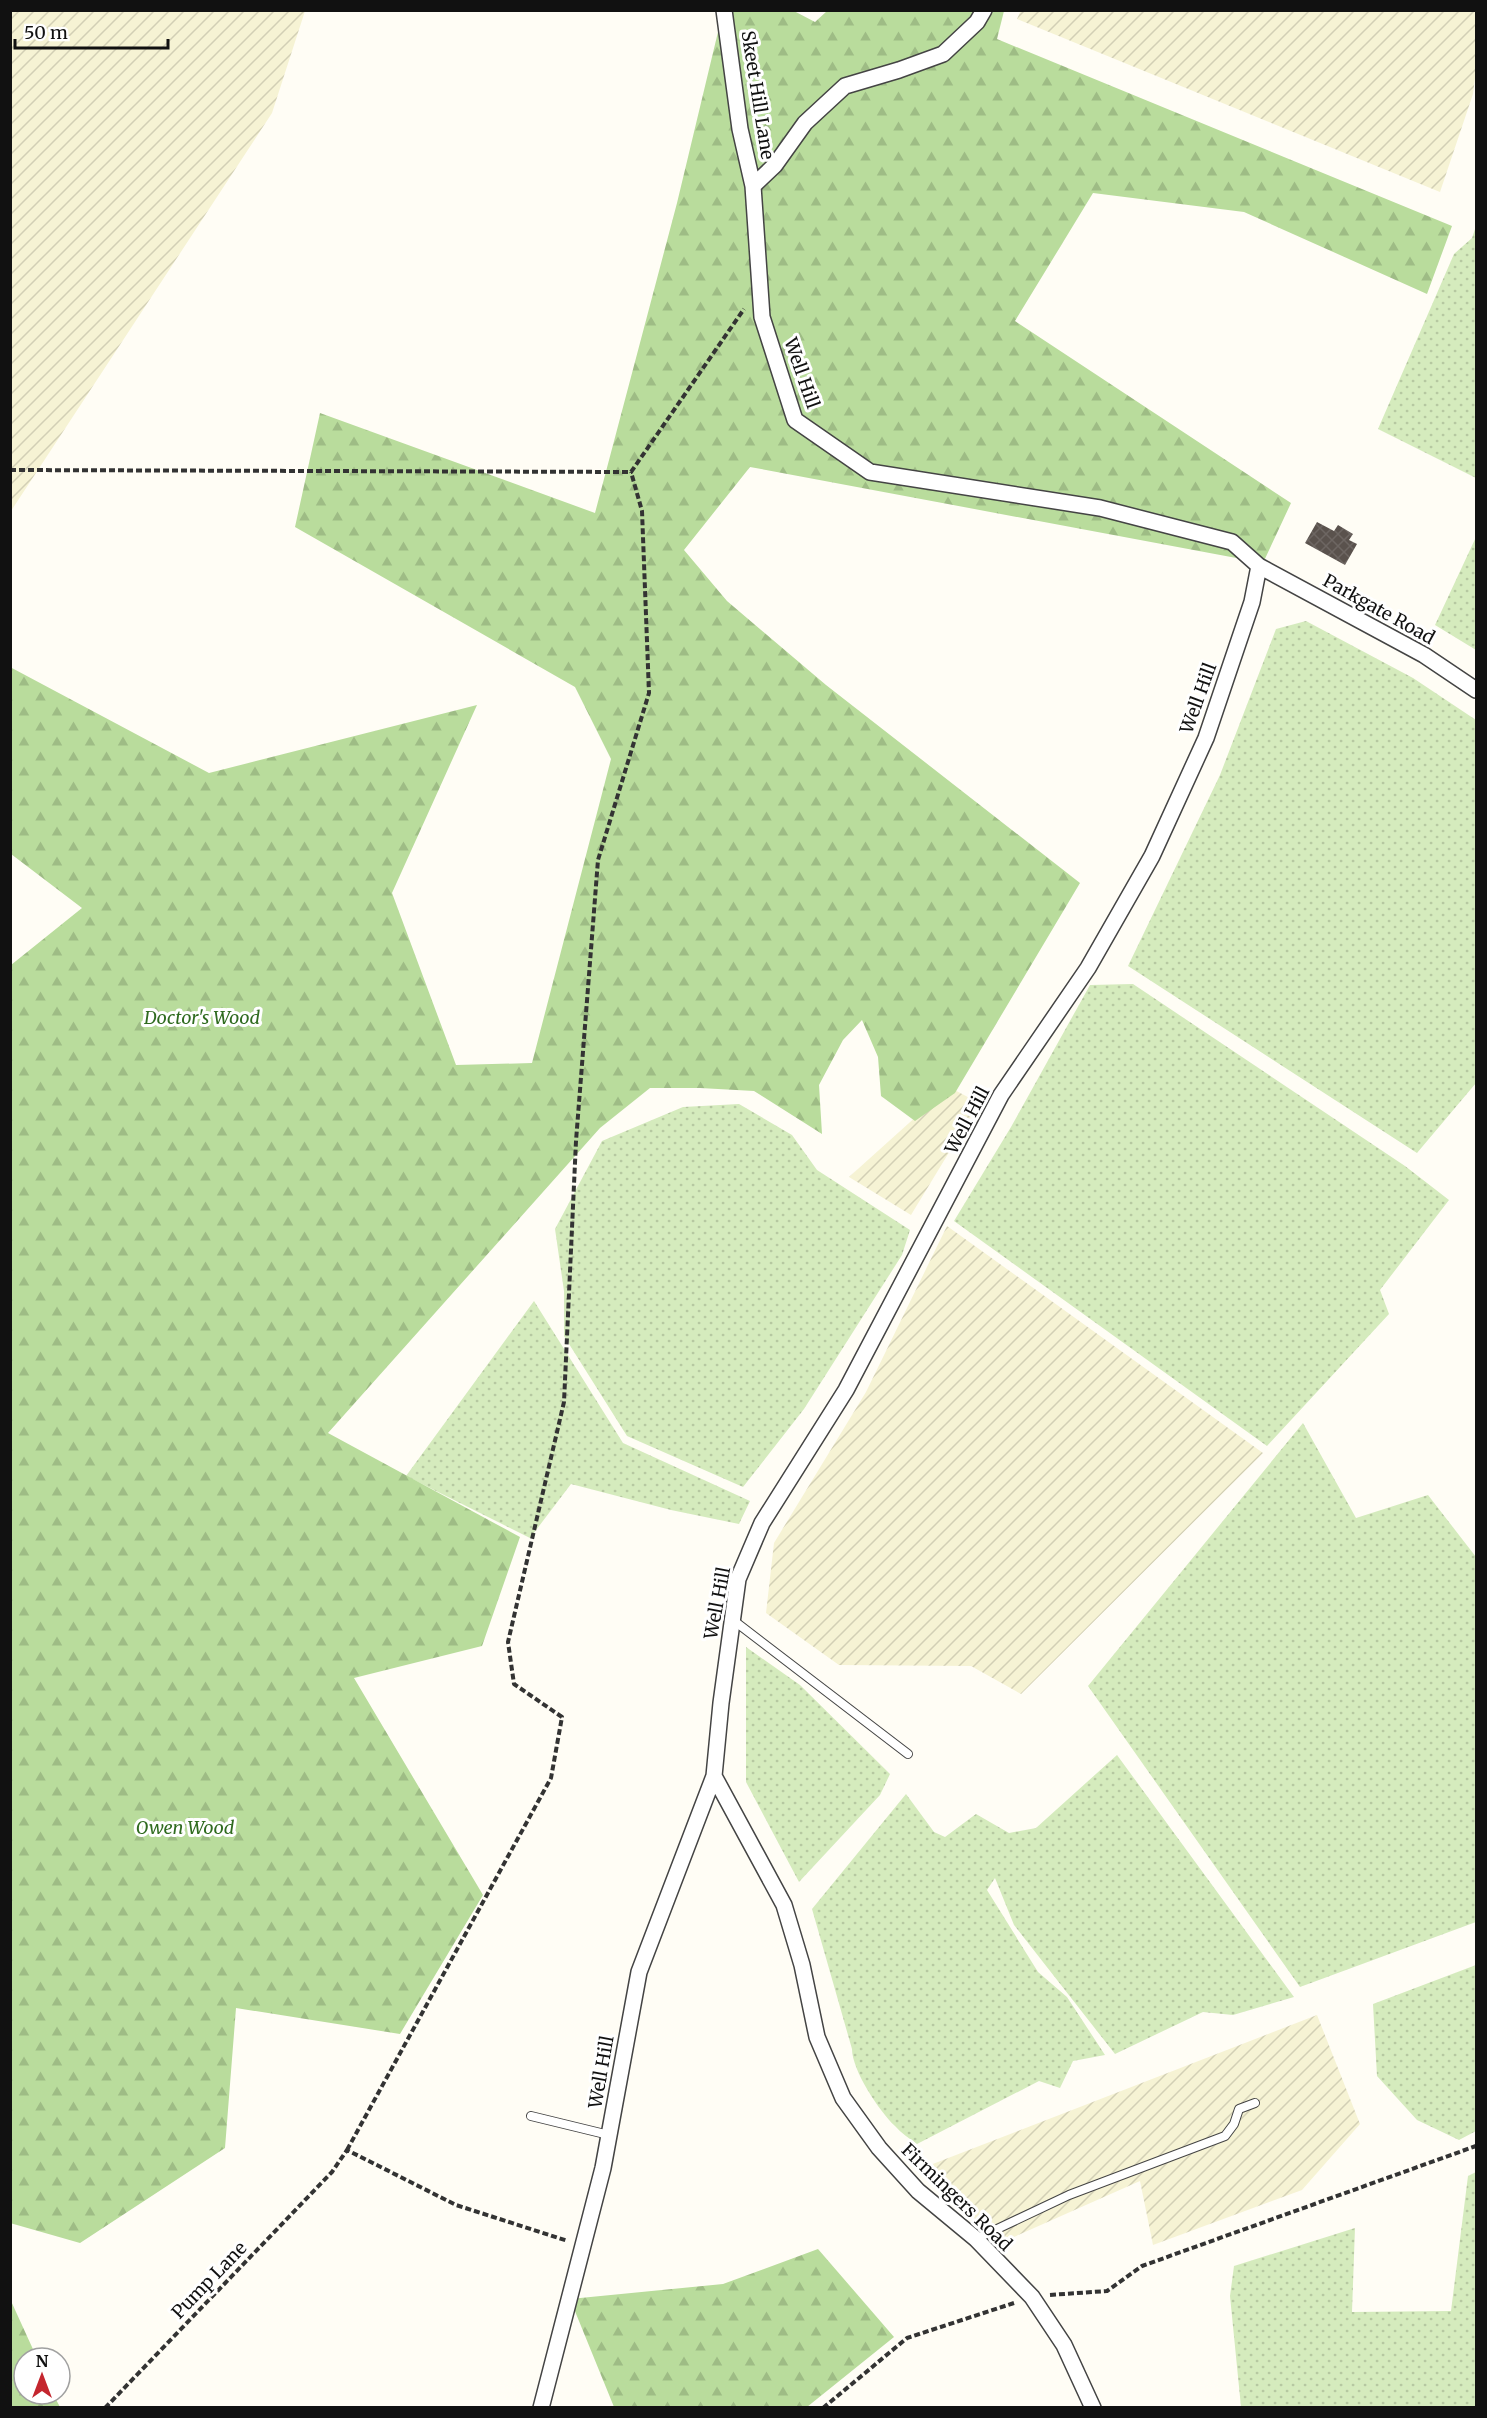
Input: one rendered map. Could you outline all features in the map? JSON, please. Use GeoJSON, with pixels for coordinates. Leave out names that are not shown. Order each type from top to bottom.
{"type":"FeatureCollection","features":[{"type":"Feature","properties":{"kind":"street","name":"Skeet Hill Lane"},"geometry":{"type":"LineString","coordinates":[[724,10],[740,129],[753,186]]}},
{"type":"Feature","properties":{"kind":"street"},"geometry":{"type":"LineString","coordinates":[[753,186],[776,165],[805,123],[845,86],[943,54],[977,22],[984,10]]}},
{"type":"Feature","properties":{"kind":"street","name":"Well Hill"},"geometry":{"type":"LineString","coordinates":[[541,2408],[609,2135],[639,1972],[714,1776],[738,1579],[762,1523],[846,1390],[1001,1095],[1088,968],[1152,856],[1206,738],[1252,602],[1259,566],[1232,542],[1100,508],[870,472],[795,420],[762,317],[753,186]]}},
{"type":"Feature","properties":{"kind":"street","name":"Parkgate Road"},"geometry":{"type":"LineString","coordinates":[[1259,566],[1424,655],[1476,690]]}},
{"type":"Feature","properties":{"kind":"street","name":"Firmingers Road"},"geometry":{"type":"LineString","coordinates":[[714,1776],[784,1905],[802,1965],[817,2037],[843,2098],[879,2148],[918,2191],[976,2239],[1032,2297],[1064,2345],[1093,2408]]}},
{"type":"Feature","properties":{"kind":"lane"},"geometry":{"type":"LineString","coordinates":[[732,1619],[908,1754]]}},
{"type":"Feature","properties":{"kind":"lane"},"geometry":{"type":"LineString","coordinates":[[976,2239],[1069,2195],[1225,2136],[1234,2124],[1239,2109],[1255,2103]]}},
{"type":"Feature","properties":{"kind":"lane"},"geometry":{"type":"LineString","coordinates":[[531,2116],[609,2135]]}},
{"type":"Feature","properties":{"kind":"path"},"geometry":{"type":"LineString","coordinates":[[10,470],[631,472],[760,286]]}},
{"type":"Feature","properties":{"kind":"path","name":"Pump Lane"},"geometry":{"type":"LineString","coordinates":[[105,2408],[332,2172],[348,2150],[551,1778],[562,1717],[514,1684],[508,1642],[564,1402],[576,1141],[598,860],[649,693],[642,511],[631,472]]}},
{"type":"Feature","properties":{"kind":"path"},"geometry":{"type":"LineString","coordinates":[[823,2408],[907,2338],[1032,2297],[1107,2291],[1142,2266],[1476,2146]]}},
{"type":"Feature","properties":{"kind":"path"},"geometry":{"type":"LineString","coordinates":[[348,2150],[456,2205],[583,2245]]}},
{"type":"Feature","properties":{"kind":"shaded area"},"geometry":{"type":"Polygon","coordinates":[[[11,10],[305,11],[272,113],[11,511],[11,10]]]}},
{"type":"Feature","properties":{"kind":"shaded area"},"geometry":{"type":"Polygon","coordinates":[[[1021,10],[1476,11],[1476,71],[1473,94],[1440,192],[1017,19],[1021,10]]]}},
{"type":"Feature","properties":{"kind":"shaded area"},"geometry":{"type":"Polygon","coordinates":[[[949,1087],[979,1103],[911,1215],[849,1177],[949,1087]]]}},
{"type":"Feature","properties":{"kind":"shaded area"},"geometry":{"type":"Polygon","coordinates":[[[947,1226],[1263,1453],[1021,1694],[971,1666],[839,1665],[766,1613],[774,1543],[866,1392],[947,1226]]]}},
{"type":"Feature","properties":{"kind":"shaded area"},"geometry":{"type":"Polygon","coordinates":[[[1317,2015],[1360,2124],[1302,2190],[1153,2245],[1140,2181],[998,2244],[925,2167],[1317,2015]]]}},
{"type":"Feature","properties":{"kind":"green space"},"geometry":{"type":"Polygon","coordinates":[[[723,11],[794,11],[815,22],[827,11],[1004,11],[997,39],[1452,226],[1427,294],[1244,212],[1093,193],[1015,321],[1291,503],[1263,563],[750,467],[684,550],[727,601],[826,685],[1080,883],[955,1093],[915,1121],[881,1096],[878,1057],[862,1020],[843,1040],[819,1085],[822,1134],[754,1091],[650,1088],[600,1128],[328,1433],[520,1537],[482,1646],[354,1678],[483,1895],[400,2034],[236,2008],[225,2148],[80,2243],[10,2223],[11,965],[82,908],[11,854],[10,667],[209,773],[477,705],[392,893],[456,1065],[532,1063],[611,759],[575,687],[295,527],[320,413],[595,513],[677,203],[723,11]]]}},
{"type":"Feature","properties":{"kind":"green space"},"geometry":{"type":"Polygon","coordinates":[[[1476,226],[1476,478],[1378,429],[1454,254],[1472,238],[1476,226]]]}},
{"type":"Feature","properties":{"kind":"green space"},"geometry":{"type":"Polygon","coordinates":[[[1476,537],[1476,650],[1435,625],[1476,537]]]}},
{"type":"Feature","properties":{"kind":"green space"},"geometry":{"type":"Polygon","coordinates":[[[1306,621],[1413,678],[1476,720],[1476,1083],[1417,1153],[1128,966],[1220,775],[1276,629],[1306,621]]]}},
{"type":"Feature","properties":{"kind":"green space"},"geometry":{"type":"Polygon","coordinates":[[[1133,984],[1405,1166],[1449,1200],[1380,1290],[1389,1314],[1267,1446],[954,1221],[1011,1127],[1090,985],[1133,984]]]}},
{"type":"Feature","properties":{"kind":"green space"},"geometry":{"type":"Polygon","coordinates":[[[739,1104],[792,1135],[817,1170],[910,1230],[902,1255],[804,1409],[743,1487],[627,1436],[564,1336],[564,1291],[555,1229],[602,1141],[683,1107],[739,1104]]]}},
{"type":"Feature","properties":{"kind":"green space"},"geometry":{"type":"Polygon","coordinates":[[[534,1301],[623,1443],[750,1501],[739,1524],[671,1510],[571,1484],[530,1538],[406,1476],[534,1301]]]}},
{"type":"Feature","properties":{"kind":"green space"},"geometry":{"type":"Polygon","coordinates":[[[1303,1423],[1356,1518],[1428,1495],[1476,1557],[1476,1922],[1300,1987],[1088,1686],[1303,1423]]]}},
{"type":"Feature","properties":{"kind":"green space"},"geometry":{"type":"Polygon","coordinates":[[[746,1647],[800,1685],[890,1774],[880,1795],[799,1882],[746,1782],[746,1647]]]}},
{"type":"Feature","properties":{"kind":"green space"},"geometry":{"type":"Polygon","coordinates":[[[1117,1755],[1294,1997],[1233,2015],[1203,2012],[1115,2054],[1014,1925],[995,1878],[987,1890],[1038,1972],[1067,1997],[1105,2055],[1073,2061],[1060,2088],[1039,2081],[917,2144],[900,2131],[882,2111],[867,2090],[856,2068],[812,1909],[906,1794],[934,1832],[945,1837],[976,1814],[1009,1833],[1036,1828],[1117,1755]]]}},
{"type":"Feature","properties":{"kind":"green space"},"geometry":{"type":"Polygon","coordinates":[[[1476,1965],[1476,2131],[1459,2140],[1417,2120],[1377,2076],[1373,2004],[1476,1965]]]}},
{"type":"Feature","properties":{"kind":"green space"},"geometry":{"type":"Polygon","coordinates":[[[1476,2172],[1476,2407],[1241,2407],[1230,2296],[1234,2266],[1355,2228],[1352,2312],[1451,2311],[1468,2176],[1476,2172]]]}},
{"type":"Feature","properties":{"kind":"green space"},"geometry":{"type":"Polygon","coordinates":[[[818,2249],[894,2337],[807,2407],[614,2407],[570,2299],[723,2284],[818,2249]]]}},
{"type":"Feature","properties":{"kind":"green space"},"geometry":{"type":"Polygon","coordinates":[[[11,2301],[32,2346],[12,2346],[12,2406],[60,2407],[11,2407],[11,2301]]]}},
{"type":"Feature","properties":{"kind":"building"},"geometry":{"type":"Polygon","coordinates":[[[1317,522],[1334,531],[1338,525],[1353,534],[1349,540],[1357,544],[1345,565],[1305,543],[1317,522]]]}},
{"type":"Feature","properties":{"kind":"park label","name":"Doctor's Wood"},"geometry":{"type":"Point","coordinates":[202,1017]}},
{"type":"Feature","properties":{"kind":"park label","name":"Owen Wood"},"geometry":{"type":"Point","coordinates":[185,1827]}}]}
